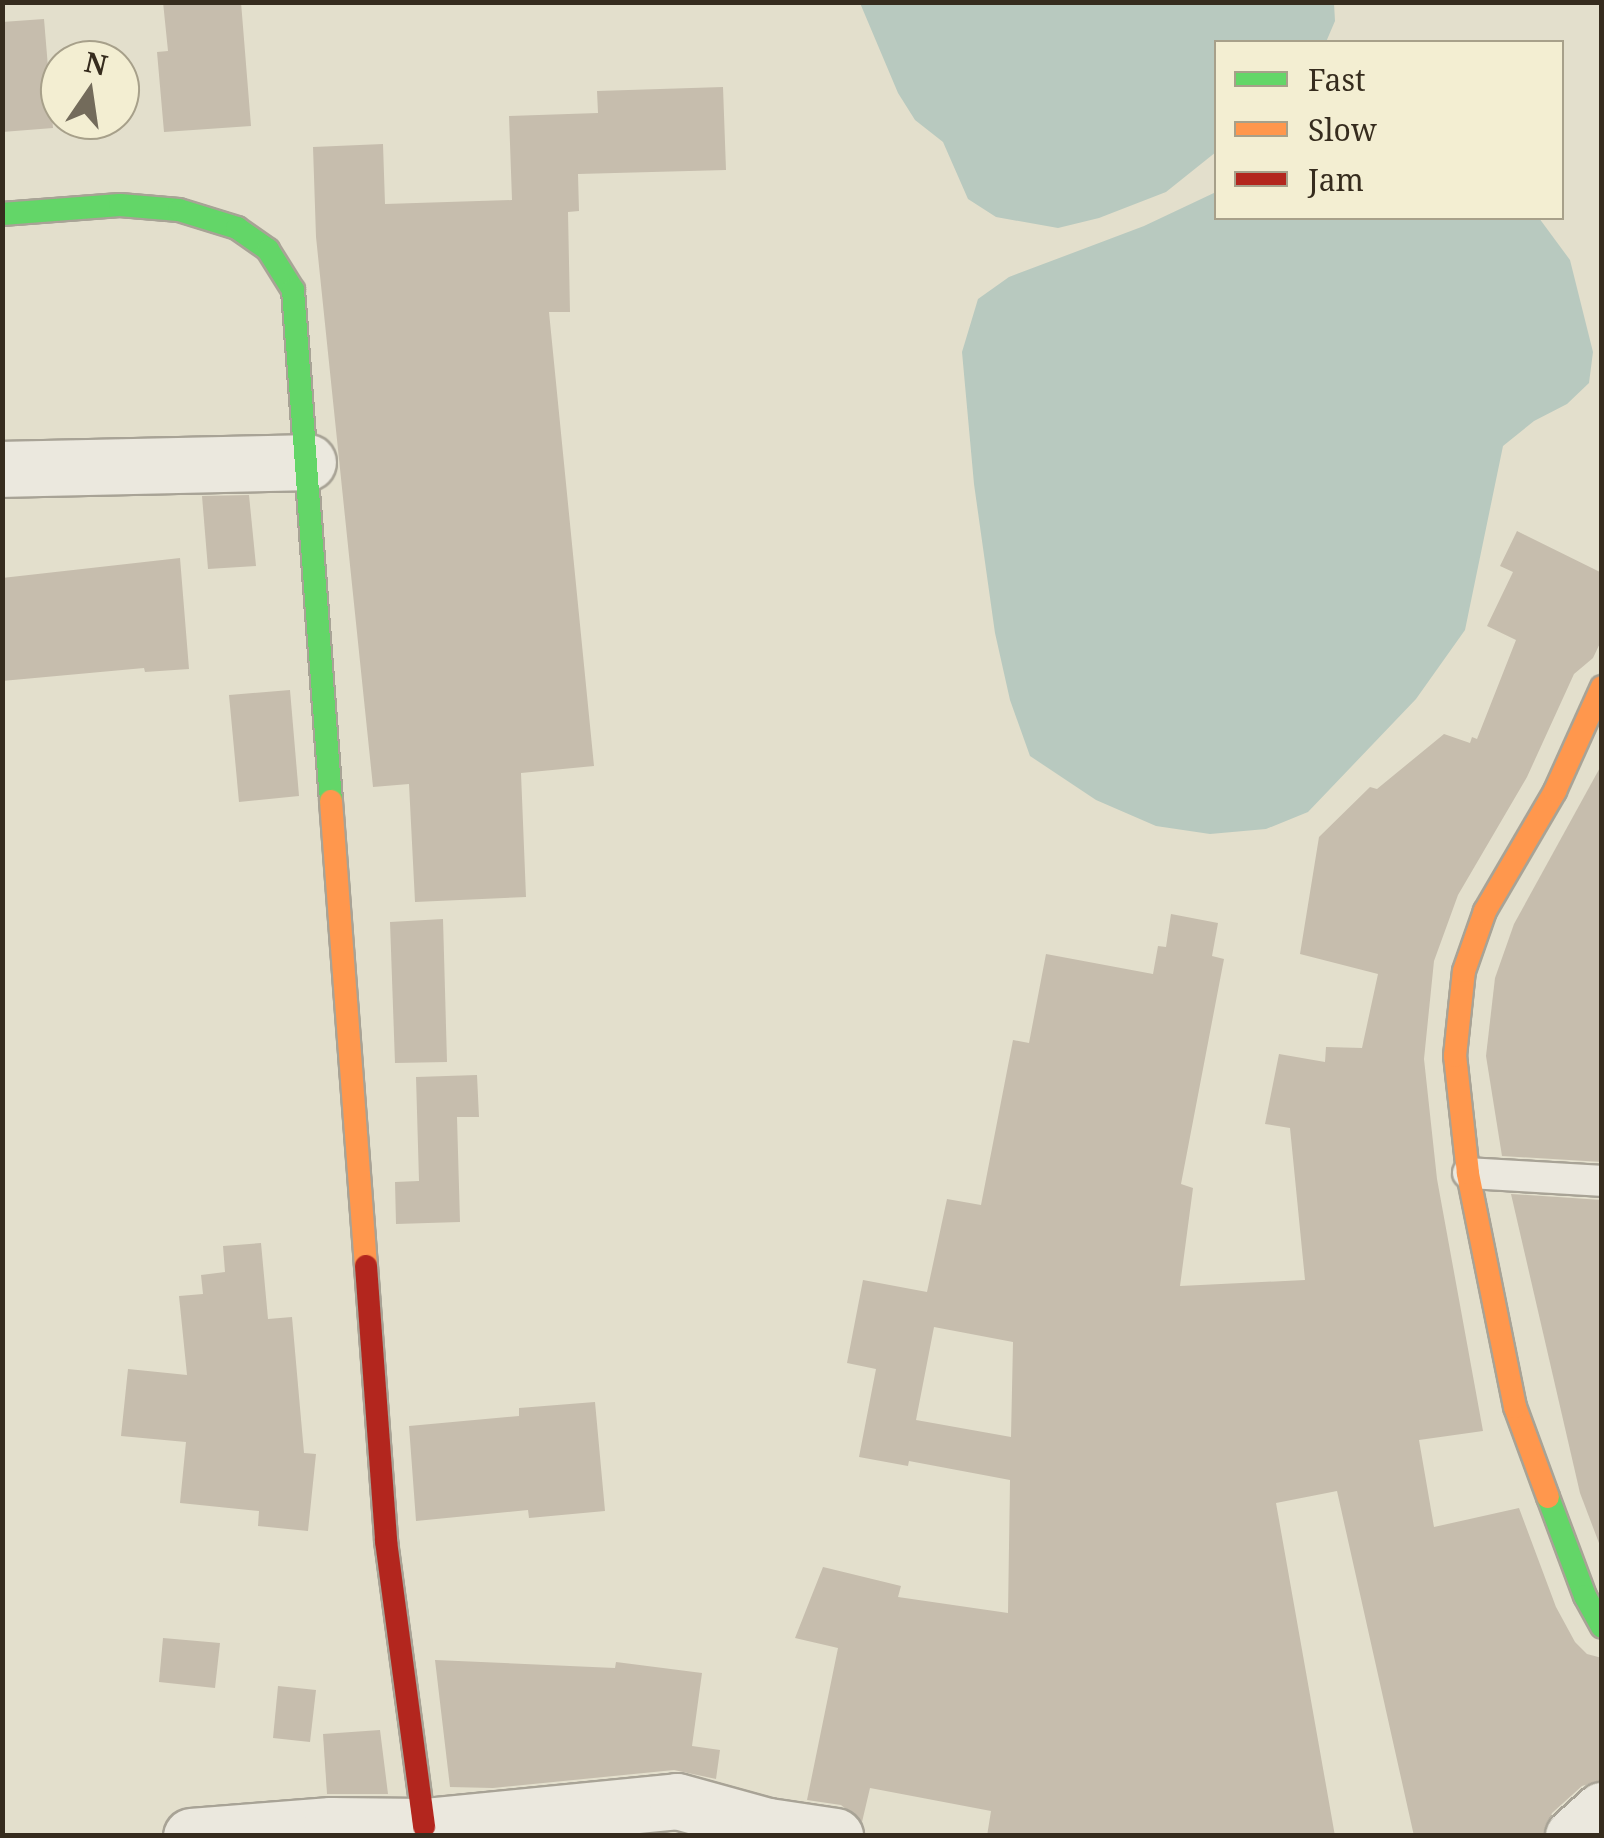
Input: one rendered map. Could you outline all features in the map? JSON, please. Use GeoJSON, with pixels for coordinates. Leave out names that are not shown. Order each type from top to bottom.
{"type":"FeatureCollection","features":[{"type":"Feature","properties":{"kind":"street"},"geometry":{"type":"LineString","coordinates":[[2,214],[120,205],[179,210],[237,228],[268,250],[294,290],[386,1542],[424,1826]]}},
{"type":"Feature","properties":{"kind":"street"},"geometry":{"type":"LineString","coordinates":[[2,469],[308,462]]}},
{"type":"Feature","properties":{"kind":"street"},"geometry":{"type":"LineString","coordinates":[[1602,687],[1556,792],[1486,910],[1464,971],[1455,1056],[1468,1173],[1515,1407],[1585,1596],[1602,1627]]}},
{"type":"Feature","properties":{"kind":"street"},"geometry":{"type":"LineString","coordinates":[[191,1836],[330,1825],[424,1826],[678,1801],[768,1826],[835,1836]]}},
{"type":"Feature","properties":{"kind":"street"},"geometry":{"type":"LineString","coordinates":[[1573,1836],[1602,1810]]}},
{"type":"Feature","properties":{"kind":"lane"},"geometry":{"type":"LineString","coordinates":[[1468,1173],[1602,1181]]}},
{"type":"Feature","properties":{"kind":"shaded area"},"geometry":{"type":"Polygon","coordinates":[[[860,3],[1334,3],[1335,21],[1327,40],[1214,40],[1214,154],[1166,192],[1099,218],[1058,228],[996,217],[968,199],[943,142],[915,120],[898,93],[860,3]]]}},
{"type":"Feature","properties":{"kind":"shaded area"},"geometry":{"type":"Polygon","coordinates":[[[1214,193],[1214,220],[1540,220],[1570,260],[1593,352],[1589,383],[1567,404],[1534,421],[1503,446],[1465,630],[1416,699],[1308,812],[1266,829],[1210,834],[1156,826],[1096,800],[1030,756],[1010,700],[995,633],[974,484],[962,352],[978,299],[1009,277],[1144,226],[1214,193]]]}},
{"type":"Feature","properties":{"kind":"building"},"geometry":{"type":"Polygon","coordinates":[[[163,2],[241,2],[251,126],[164,132],[157,52],[168,51],[163,2]]]}},
{"type":"Feature","properties":{"kind":"building"},"geometry":{"type":"Polygon","coordinates":[[[44,19],[46,40],[40,40],[40,129],[2,132],[2,22],[44,19]]]}},
{"type":"Feature","properties":{"kind":"building"},"geometry":{"type":"Polygon","coordinates":[[[723,87],[726,170],[578,174],[579,211],[568,212],[570,312],[549,312],[594,766],[521,773],[526,897],[415,902],[409,784],[373,787],[316,237],[313,147],[383,144],[385,204],[512,200],[509,116],[598,113],[597,91],[723,87]]]}},
{"type":"Feature","properties":{"kind":"building"},"geometry":{"type":"Polygon","coordinates":[[[249,495],[256,566],[208,569],[202,496],[249,495]]]}},
{"type":"Feature","properties":{"kind":"building"},"geometry":{"type":"Polygon","coordinates":[[[1517,531],[1602,573],[1602,639],[1593,658],[1574,674],[1527,777],[1458,895],[1434,961],[1424,1059],[1437,1179],[1483,1431],[1419,1440],[1434,1527],[1519,1508],[1556,1607],[1575,1642],[1587,1654],[1602,1658],[1602,1780],[1582,1786],[1552,1813],[1543,1836],[1414,1836],[1337,1491],[1276,1503],[1335,1836],[987,1836],[991,1811],[870,1788],[862,1822],[841,1805],[807,1800],[838,1648],[795,1638],[823,1567],[901,1586],[898,1597],[1008,1613],[1010,1480],[909,1461],[908,1466],[859,1457],[876,1369],[847,1363],[863,1280],[927,1292],[947,1199],[981,1205],[1013,1040],[1029,1043],[1046,954],[1153,974],[1158,946],[1166,947],[1171,914],[1218,923],[1212,956],[1224,959],[1181,1184],[1193,1188],[1180,1286],[1305,1280],[1290,1128],[1265,1124],[1279,1054],[1325,1062],[1326,1047],[1362,1048],[1378,974],[1300,954],[1319,837],[1370,787],[1377,789],[1444,734],[1470,743],[1472,737],[1477,739],[1516,640],[1487,626],[1513,572],[1500,566],[1517,531]],[[934,1327],[916,1420],[1011,1437],[1013,1342],[934,1327]]]}},
{"type":"Feature","properties":{"kind":"building"},"geometry":{"type":"Polygon","coordinates":[[[180,558],[189,669],[145,672],[144,668],[2,681],[2,578],[180,558]]]}},
{"type":"Feature","properties":{"kind":"building"},"geometry":{"type":"Polygon","coordinates":[[[290,690],[299,796],[239,802],[229,695],[290,690]]]}},
{"type":"Feature","properties":{"kind":"building"},"geometry":{"type":"Polygon","coordinates":[[[1602,764],[1602,1162],[1502,1156],[1486,1056],[1495,978],[1514,924],[1602,764]]]}},
{"type":"Feature","properties":{"kind":"building"},"geometry":{"type":"Polygon","coordinates":[[[443,919],[447,1062],[395,1063],[390,922],[443,919]]]}},
{"type":"Feature","properties":{"kind":"building"},"geometry":{"type":"Polygon","coordinates":[[[477,1075],[479,1117],[457,1117],[460,1222],[396,1224],[395,1182],[419,1181],[416,1077],[477,1075]]]}},
{"type":"Feature","properties":{"kind":"building"},"geometry":{"type":"Polygon","coordinates":[[[1511,1194],[1602,1200],[1602,1551],[1580,1493],[1511,1194]]]}},
{"type":"Feature","properties":{"kind":"building"},"geometry":{"type":"Polygon","coordinates":[[[261,1243],[268,1319],[292,1317],[304,1453],[316,1454],[308,1531],[258,1526],[259,1511],[180,1503],[186,1442],[121,1436],[128,1369],[187,1375],[179,1296],[203,1294],[201,1275],[225,1272],[223,1246],[261,1243]]]}},
{"type":"Feature","properties":{"kind":"building"},"geometry":{"type":"Polygon","coordinates":[[[595,1402],[605,1511],[529,1518],[528,1510],[416,1521],[409,1426],[519,1416],[519,1408],[595,1402]]]}},
{"type":"Feature","properties":{"kind":"building"},"geometry":{"type":"Polygon","coordinates":[[[163,1638],[220,1643],[215,1688],[159,1682],[163,1638]]]}},
{"type":"Feature","properties":{"kind":"building"},"geometry":{"type":"Polygon","coordinates":[[[435,1660],[615,1668],[616,1662],[702,1673],[692,1746],[720,1750],[716,1779],[674,1770],[493,1788],[450,1787],[435,1660]]]}},
{"type":"Feature","properties":{"kind":"building"},"geometry":{"type":"Polygon","coordinates":[[[278,1686],[316,1690],[310,1742],[273,1738],[278,1686]]]}},
{"type":"Feature","properties":{"kind":"building"},"geometry":{"type":"Polygon","coordinates":[[[380,1730],[388,1794],[327,1794],[323,1734],[380,1730]]]}},
{"type":"Feature","properties":{"kind":"traffic: fast"},"geometry":{"type":"LineString","coordinates":[[2,214],[120,205],[179,210],[237,228],[268,250],[293,290],[331,801]]}},
{"type":"Feature","properties":{"kind":"traffic: fast"},"geometry":{"type":"LineString","coordinates":[[1548,1497],[1585,1596],[1602,1627]]}},
{"type":"Feature","properties":{"kind":"traffic: slow"},"geometry":{"type":"LineString","coordinates":[[1548,1497],[1515,1407],[1468,1173],[1455,1056],[1464,971],[1485,911],[1555,791],[1602,687]]}},
{"type":"Feature","properties":{"kind":"traffic: slow"},"geometry":{"type":"LineString","coordinates":[[331,801],[366,1266]]}},
{"type":"Feature","properties":{"kind":"traffic: jam"},"geometry":{"type":"LineString","coordinates":[[366,1266],[386,1541],[424,1826]]}}]}
